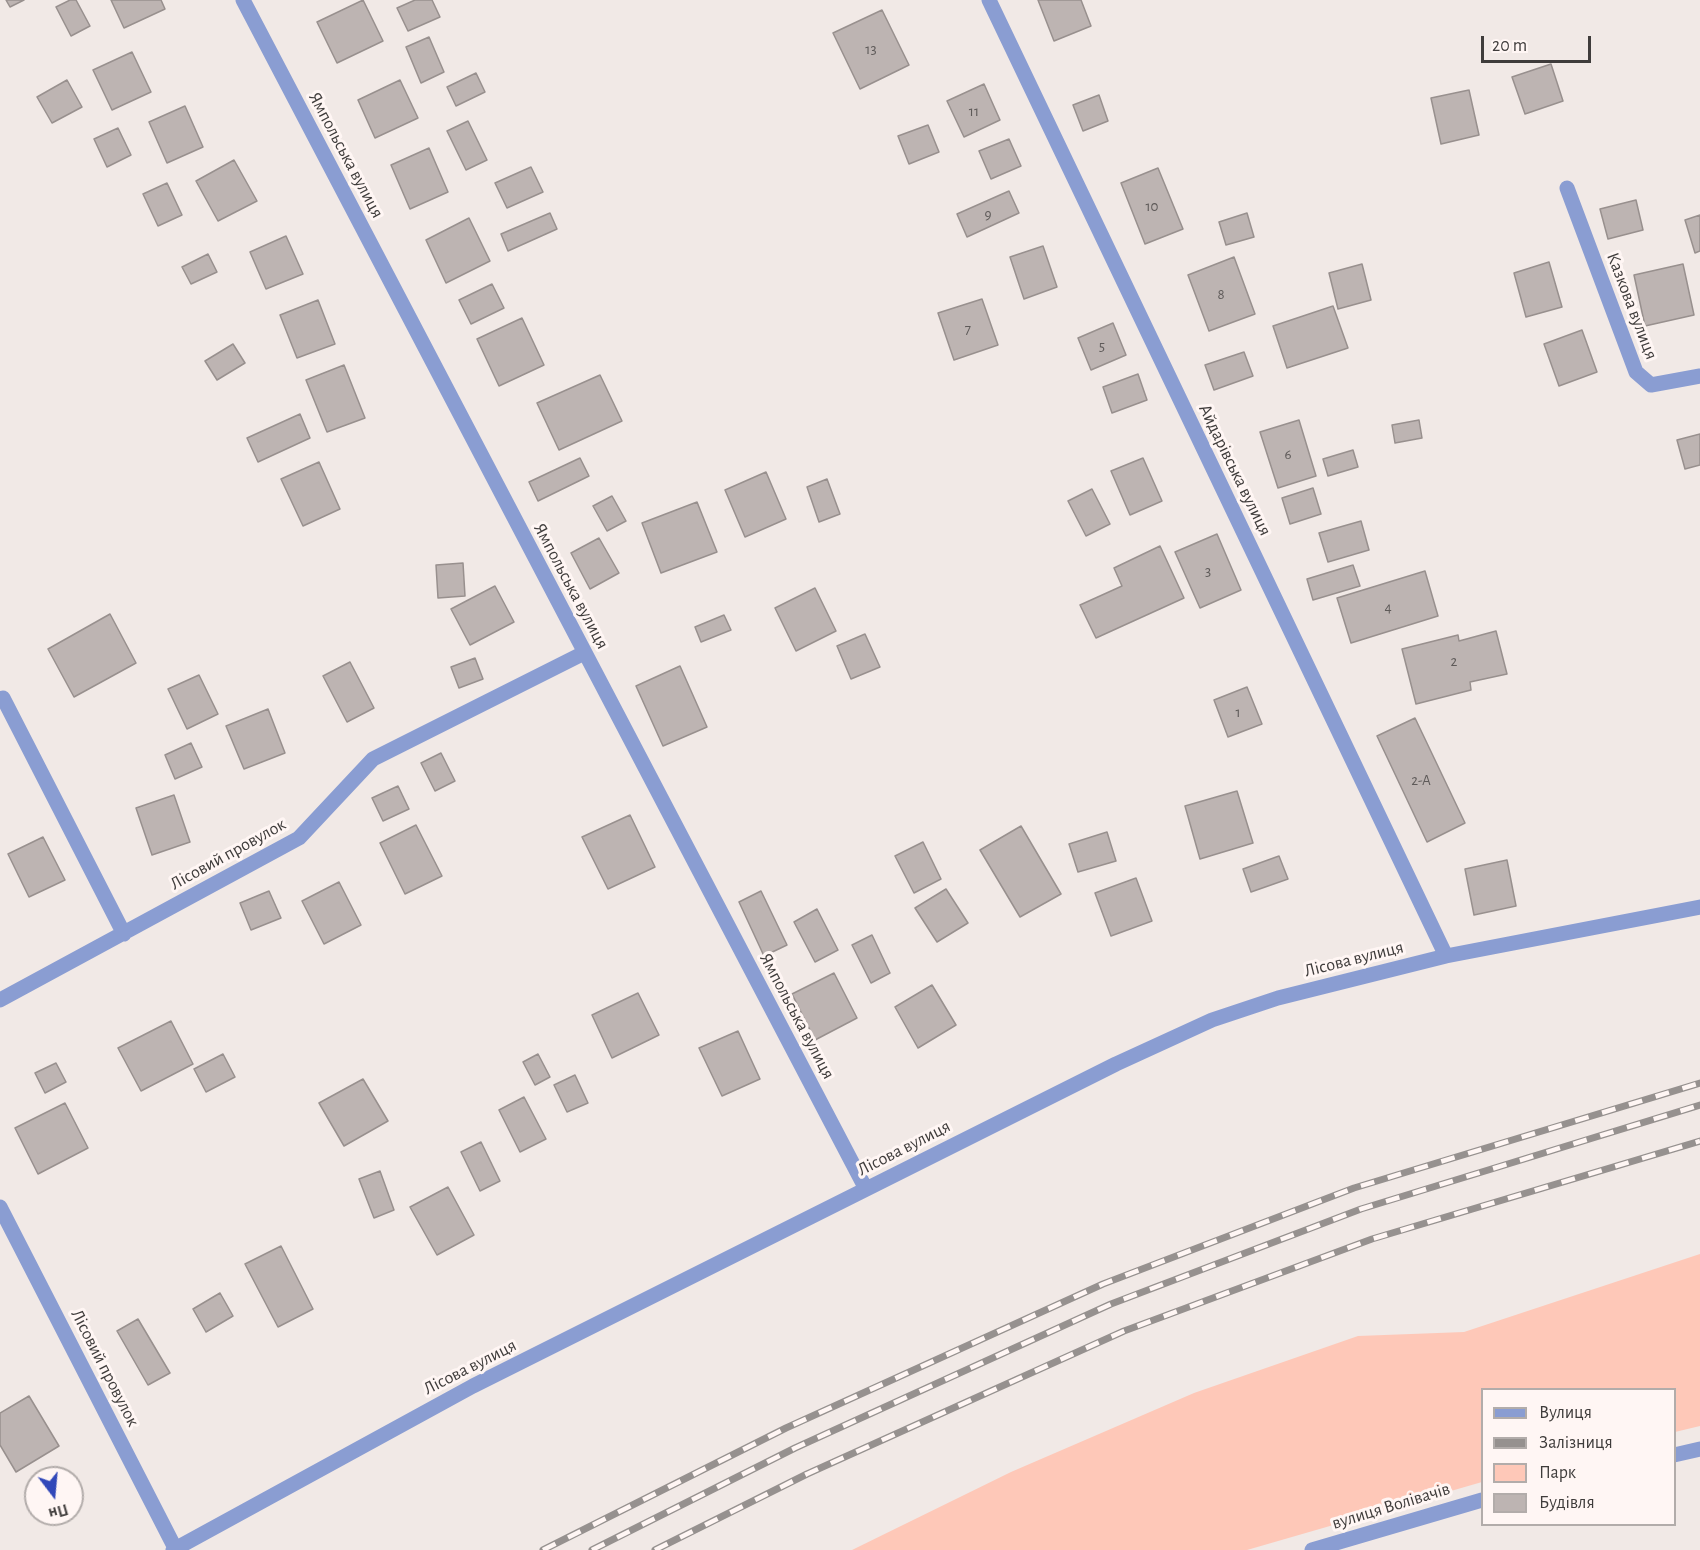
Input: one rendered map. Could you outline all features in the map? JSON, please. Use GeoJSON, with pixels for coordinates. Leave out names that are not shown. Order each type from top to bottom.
{"type":"FeatureCollection","features":[{"type":"Feature","properties":{"kind":"street","name":"Ямпольська вулиця"},"geometry":{"type":"LineString","coordinates":[[243,0],[866,1190]]}},
{"type":"Feature","properties":{"kind":"street","name":"Айдарівська вулиця"},"geometry":{"type":"LineString","coordinates":[[989,0],[1446,956]]}},
{"type":"Feature","properties":{"kind":"street","name":"Казкова вулиця"},"geometry":{"type":"LineString","coordinates":[[1567,189],[1636,372],[1651,385],[1700,376]]}},
{"type":"Feature","properties":{"kind":"street","name":"Лісовий провулок"},"geometry":{"type":"LineString","coordinates":[[0,1000],[299,838],[373,759],[584,653]]}},
{"type":"Feature","properties":{"kind":"street"},"geometry":{"type":"LineString","coordinates":[[3,698],[124,934]]}},
{"type":"Feature","properties":{"kind":"street","name":"Лісова вулиця"},"geometry":{"type":"LineString","coordinates":[[174,1549],[473,1386],[1116,1064],[1212,1020],[1278,998],[1446,956],[1700,908]]}},
{"type":"Feature","properties":{"kind":"street","name":"Лісовий провулок"},"geometry":{"type":"LineString","coordinates":[[0,1207],[174,1549]]}},
{"type":"Feature","properties":{"kind":"street"},"geometry":{"type":"LineString","coordinates":[[1676,1455],[1700,1449]]}},
{"type":"Feature","properties":{"kind":"street","name":"вулиця Волівачів"},"geometry":{"type":"LineString","coordinates":[[1312,1550],[1481,1500]]}},
{"type":"Feature","properties":{"kind":"green space"},"geometry":{"type":"Polygon","coordinates":[[[1700,1254],[1700,1426],[1676,1432],[1676,1388],[1481,1388],[1481,1482],[1247,1550],[852,1550],[1011,1472],[1194,1393],[1358,1336],[1464,1332],[1700,1254]]]}},
{"type":"Feature","properties":{"kind":"building"},"geometry":{"type":"Polygon","coordinates":[[[6,0],[24,0],[10,7],[6,0]]]}},
{"type":"Feature","properties":{"kind":"building"},"geometry":{"type":"Polygon","coordinates":[[[70,0],[76,0],[90,26],[71,36],[56,7],[70,0]]]}},
{"type":"Feature","properties":{"kind":"building"},"geometry":{"type":"Polygon","coordinates":[[[111,0],[161,0],[165,9],[124,28],[111,0]]]}},
{"type":"Feature","properties":{"kind":"building"},"geometry":{"type":"Polygon","coordinates":[[[363,0],[383,41],[337,63],[317,22],[363,0]]]}},
{"type":"Feature","properties":{"kind":"building"},"geometry":{"type":"Polygon","coordinates":[[[415,0],[432,0],[440,17],[408,31],[397,8],[415,0]]]}},
{"type":"Feature","properties":{"kind":"building"},"geometry":{"type":"Polygon","coordinates":[[[1038,0],[1081,0],[1091,26],[1054,41],[1038,0]]]}},
{"type":"Feature","properties":{"kind":"building"},"geometry":{"type":"Polygon","coordinates":[[[882,10],[909,65],[860,89],[833,33],[882,10]]]}},
{"type":"Feature","properties":{"kind":"building"},"geometry":{"type":"Polygon","coordinates":[[[429,37],[444,72],[421,83],[406,47],[429,37]]]}},
{"type":"Feature","properties":{"kind":"building"},"geometry":{"type":"Polygon","coordinates":[[[132,52],[151,92],[112,110],[93,70],[132,52]]]}},
{"type":"Feature","properties":{"kind":"building"},"geometry":{"type":"Polygon","coordinates":[[[1551,64],[1563,101],[1525,114],[1512,77],[1551,64]]]}},
{"type":"Feature","properties":{"kind":"building"},"geometry":{"type":"Polygon","coordinates":[[[476,73],[485,92],[456,106],[447,87],[476,73]]]}},
{"type":"Feature","properties":{"kind":"building"},"geometry":{"type":"Polygon","coordinates":[[[67,80],[82,107],[52,123],[37,97],[67,80]]]}},
{"type":"Feature","properties":{"kind":"building"},"geometry":{"type":"Polygon","coordinates":[[[400,80],[418,118],[375,138],[358,100],[400,80]]]}},
{"type":"Feature","properties":{"kind":"building"},"geometry":{"type":"Polygon","coordinates":[[[984,84],[1000,120],[964,137],[947,101],[984,84]]]}},
{"type":"Feature","properties":{"kind":"building"},"geometry":{"type":"Polygon","coordinates":[[[1469,90],[1479,135],[1441,144],[1431,98],[1469,90]]]}},
{"type":"Feature","properties":{"kind":"building"},"geometry":{"type":"Polygon","coordinates":[[[1099,95],[1108,121],[1083,131],[1073,105],[1099,95]]]}},
{"type":"Feature","properties":{"kind":"building"},"geometry":{"type":"Polygon","coordinates":[[[185,106],[203,147],[167,163],[149,122],[185,106]]]}},
{"type":"Feature","properties":{"kind":"building"},"geometry":{"type":"Polygon","coordinates":[[[468,121],[487,160],[466,170],[447,131],[468,121]]]}},
{"type":"Feature","properties":{"kind":"building"},"geometry":{"type":"Polygon","coordinates":[[[928,125],[939,152],[909,164],[898,136],[928,125]]]}},
{"type":"Feature","properties":{"kind":"building"},"geometry":{"type":"Polygon","coordinates":[[[118,128],[131,155],[107,167],[94,139],[118,128]]]}},
{"type":"Feature","properties":{"kind":"building"},"geometry":{"type":"Polygon","coordinates":[[[1009,139],[1021,166],[991,179],[979,151],[1009,139]]]}},
{"type":"Feature","properties":{"kind":"building"},"geometry":{"type":"Polygon","coordinates":[[[429,148],[448,192],[410,209],[391,165],[429,148]]]}},
{"type":"Feature","properties":{"kind":"building"},"geometry":{"type":"Polygon","coordinates":[[[234,160],[257,201],[218,221],[196,181],[234,160]]]}},
{"type":"Feature","properties":{"kind":"building"},"geometry":{"type":"Polygon","coordinates":[[[531,167],[543,192],[507,208],[495,183],[531,167]]]}},
{"type":"Feature","properties":{"kind":"building"},"geometry":{"type":"Polygon","coordinates":[[[1158,168],[1183,229],[1145,244],[1121,183],[1158,168]]]}},
{"type":"Feature","properties":{"kind":"building"},"geometry":{"type":"Polygon","coordinates":[[[167,183],[182,215],[158,226],[143,194],[167,183]]]}},
{"type":"Feature","properties":{"kind":"building"},"geometry":{"type":"Polygon","coordinates":[[[1009,191],[1019,213],[967,237],[957,214],[1009,191]]]}},
{"type":"Feature","properties":{"kind":"building"},"geometry":{"type":"Polygon","coordinates":[[[1636,200],[1643,230],[1608,239],[1600,209],[1636,200]]]}},
{"type":"Feature","properties":{"kind":"building"},"geometry":{"type":"Polygon","coordinates":[[[550,213],[557,229],[508,251],[501,234],[550,213]]]}},
{"type":"Feature","properties":{"kind":"building"},"geometry":{"type":"Polygon","coordinates":[[[1247,213],[1254,237],[1226,245],[1219,222],[1247,213]]]}},
{"type":"Feature","properties":{"kind":"building"},"geometry":{"type":"Polygon","coordinates":[[[1700,215],[1700,251],[1695,253],[1685,220],[1700,215]]]}},
{"type":"Feature","properties":{"kind":"building"},"geometry":{"type":"Polygon","coordinates":[[[469,218],[490,261],[446,283],[426,240],[469,218]]]}},
{"type":"Feature","properties":{"kind":"building"},"geometry":{"type":"Polygon","coordinates":[[[286,236],[303,274],[266,289],[250,252],[286,236]]]}},
{"type":"Feature","properties":{"kind":"building"},"geometry":{"type":"Polygon","coordinates":[[[1043,246],[1057,287],[1024,299],[1010,257],[1043,246]]]}},
{"type":"Feature","properties":{"kind":"building"},"geometry":{"type":"Polygon","coordinates":[[[208,254],[217,272],[191,284],[182,267],[208,254]]]}},
{"type":"Feature","properties":{"kind":"building"},"geometry":{"type":"Polygon","coordinates":[[[1234,257],[1255,314],[1209,331],[1188,275],[1234,257]]]}},
{"type":"Feature","properties":{"kind":"building"},"geometry":{"type":"Polygon","coordinates":[[[1549,262],[1562,307],[1526,317],[1514,273],[1549,262]]]}},
{"type":"Feature","properties":{"kind":"building"},"geometry":{"type":"Polygon","coordinates":[[[1362,264],[1371,300],[1338,309],[1329,273],[1362,264]]]}},
{"type":"Feature","properties":{"kind":"building"},"geometry":{"type":"Polygon","coordinates":[[[1683,264],[1694,315],[1645,326],[1634,275],[1683,264]]]}},
{"type":"Feature","properties":{"kind":"building"},"geometry":{"type":"Polygon","coordinates":[[[492,284],[504,308],[471,324],[459,300],[492,284]]]}},
{"type":"Feature","properties":{"kind":"building"},"geometry":{"type":"Polygon","coordinates":[[[982,299],[998,345],[954,360],[938,313],[982,299]]]}},
{"type":"Feature","properties":{"kind":"building"},"geometry":{"type":"Polygon","coordinates":[[[318,300],[335,344],[297,358],[280,315],[318,300]]]}},
{"type":"Feature","properties":{"kind":"building"},"geometry":{"type":"Polygon","coordinates":[[[1333,306],[1348,348],[1287,368],[1273,326],[1333,306]]]}},
{"type":"Feature","properties":{"kind":"building"},"geometry":{"type":"Polygon","coordinates":[[[522,318],[544,365],[499,386],[477,339],[522,318]]]}},
{"type":"Feature","properties":{"kind":"building"},"geometry":{"type":"Polygon","coordinates":[[[1113,323],[1126,355],[1091,370],[1078,338],[1113,323]]]}},
{"type":"Feature","properties":{"kind":"building"},"geometry":{"type":"Polygon","coordinates":[[[1582,330],[1597,372],[1559,386],[1544,344],[1582,330]]]}},
{"type":"Feature","properties":{"kind":"building"},"geometry":{"type":"Polygon","coordinates":[[[233,344],[245,363],[217,380],[205,361],[233,344]]]}},
{"type":"Feature","properties":{"kind":"building"},"geometry":{"type":"Polygon","coordinates":[[[1244,352],[1253,376],[1214,390],[1205,365],[1244,352]]]}},
{"type":"Feature","properties":{"kind":"building"},"geometry":{"type":"Polygon","coordinates":[[[344,365],[365,418],[327,432],[306,380],[344,365]]]}},
{"type":"Feature","properties":{"kind":"building"},"geometry":{"type":"Polygon","coordinates":[[[1138,374],[1147,400],[1112,413],[1103,387],[1138,374]]]}},
{"type":"Feature","properties":{"kind":"building"},"geometry":{"type":"Polygon","coordinates":[[[600,375],[622,421],[559,450],[537,403],[600,375]]]}},
{"type":"Feature","properties":{"kind":"building"},"geometry":{"type":"Polygon","coordinates":[[[300,414],[310,438],[258,462],[247,438],[300,414]]]}},
{"type":"Feature","properties":{"kind":"building"},"geometry":{"type":"Polygon","coordinates":[[[1299,420],[1316,476],[1278,488],[1260,432],[1299,420]]]}},
{"type":"Feature","properties":{"kind":"building"},"geometry":{"type":"Polygon","coordinates":[[[1419,420],[1422,438],[1395,443],[1392,425],[1419,420]]]}},
{"type":"Feature","properties":{"kind":"building"},"geometry":{"type":"Polygon","coordinates":[[[1700,434],[1700,465],[1685,469],[1677,440],[1700,434]]]}},
{"type":"Feature","properties":{"kind":"building"},"geometry":{"type":"Polygon","coordinates":[[[1353,450],[1358,467],[1328,476],[1323,459],[1353,450]]]}},
{"type":"Feature","properties":{"kind":"building"},"geometry":{"type":"Polygon","coordinates":[[[580,458],[589,476],[538,501],[529,482],[580,458]]]}},
{"type":"Feature","properties":{"kind":"building"},"geometry":{"type":"Polygon","coordinates":[[[1143,458],[1162,501],[1130,515],[1111,471],[1143,458]]]}},
{"type":"Feature","properties":{"kind":"building"},"geometry":{"type":"Polygon","coordinates":[[[319,462],[340,509],[303,526],[281,479],[319,462]]]}},
{"type":"Feature","properties":{"kind":"building"},"geometry":{"type":"Polygon","coordinates":[[[766,472],[786,519],[745,537],[725,490],[766,472]]]}},
{"type":"Feature","properties":{"kind":"building"},"geometry":{"type":"Polygon","coordinates":[[[827,479],[840,514],[819,522],[807,487],[827,479]]]}},
{"type":"Feature","properties":{"kind":"building"},"geometry":{"type":"Polygon","coordinates":[[[1313,488],[1321,514],[1290,524],[1282,498],[1313,488]]]}},
{"type":"Feature","properties":{"kind":"building"},"geometry":{"type":"Polygon","coordinates":[[[1092,489],[1110,524],[1086,536],[1068,501],[1092,489]]]}},
{"type":"Feature","properties":{"kind":"building"},"geometry":{"type":"Polygon","coordinates":[[[612,496],[626,521],[607,531],[593,506],[612,496]]]}},
{"type":"Feature","properties":{"kind":"building"},"geometry":{"type":"Polygon","coordinates":[[[697,502],[717,552],[661,573],[642,523],[697,502]]]}},
{"type":"Feature","properties":{"kind":"building"},"geometry":{"type":"Polygon","coordinates":[[[1361,521],[1369,550],[1328,562],[1319,533],[1361,521]]]}},
{"type":"Feature","properties":{"kind":"building"},"geometry":{"type":"Polygon","coordinates":[[[1217,534],[1241,590],[1200,608],[1175,552],[1217,534]]]}},
{"type":"Feature","properties":{"kind":"building"},"geometry":{"type":"Polygon","coordinates":[[[599,538],[619,573],[590,589],[571,553],[599,538]]]}},
{"type":"Feature","properties":{"kind":"building"},"geometry":{"type":"Polygon","coordinates":[[[1160,546],[1184,598],[1096,638],[1080,605],[1122,586],[1114,568],[1160,546]]]}},
{"type":"Feature","properties":{"kind":"building"},"geometry":{"type":"Polygon","coordinates":[[[463,563],[465,596],[438,598],[436,565],[463,563]]]}},
{"type":"Feature","properties":{"kind":"building"},"geometry":{"type":"Polygon","coordinates":[[[1353,565],[1360,586],[1313,600],[1307,579],[1353,565]]]}},
{"type":"Feature","properties":{"kind":"building"},"geometry":{"type":"Polygon","coordinates":[[[1425,571],[1438,616],[1351,643],[1337,598],[1425,571]]]}},
{"type":"Feature","properties":{"kind":"building"},"geometry":{"type":"Polygon","coordinates":[[[495,586],[514,622],[470,645],[451,609],[495,586]]]}},
{"type":"Feature","properties":{"kind":"building"},"geometry":{"type":"Polygon","coordinates":[[[815,588],[836,631],[796,651],[775,608],[815,588]]]}},
{"type":"Feature","properties":{"kind":"building"},"geometry":{"type":"Polygon","coordinates":[[[110,614],[136,663],[74,697],[48,649],[110,614]]]}},
{"type":"Feature","properties":{"kind":"building"},"geometry":{"type":"Polygon","coordinates":[[[724,615],[731,630],[701,642],[695,627],[724,615]]]}},
{"type":"Feature","properties":{"kind":"building"},"geometry":{"type":"Polygon","coordinates":[[[1496,631],[1507,674],[1470,682],[1471,690],[1416,704],[1402,649],[1458,635],[1459,641],[1496,631]]]}},
{"type":"Feature","properties":{"kind":"building"},"geometry":{"type":"Polygon","coordinates":[[[865,634],[880,667],[851,679],[837,646],[865,634]]]}},
{"type":"Feature","properties":{"kind":"building"},"geometry":{"type":"Polygon","coordinates":[[[475,658],[483,679],[459,688],[451,667],[475,658]]]}},
{"type":"Feature","properties":{"kind":"building"},"geometry":{"type":"Polygon","coordinates":[[[350,662],[374,708],[347,722],[323,676],[350,662]]]}},
{"type":"Feature","properties":{"kind":"building"},"geometry":{"type":"Polygon","coordinates":[[[680,666],[707,727],[663,746],[636,686],[680,666]]]}},
{"type":"Feature","properties":{"kind":"building"},"geometry":{"type":"Polygon","coordinates":[[[199,675],[218,714],[187,729],[168,689],[199,675]]]}},
{"type":"Feature","properties":{"kind":"building"},"geometry":{"type":"Polygon","coordinates":[[[1247,687],[1262,724],[1228,737],[1214,700],[1247,687]]]}},
{"type":"Feature","properties":{"kind":"building"},"geometry":{"type":"Polygon","coordinates":[[[268,709],[285,753],[244,769],[226,726],[268,709]]]}},
{"type":"Feature","properties":{"kind":"building"},"geometry":{"type":"Polygon","coordinates":[[[1415,718],[1465,823],[1427,842],[1377,736],[1415,718]]]}},
{"type":"Feature","properties":{"kind":"building"},"geometry":{"type":"Polygon","coordinates":[[[191,743],[202,767],[175,779],[165,755],[191,743]]]}},
{"type":"Feature","properties":{"kind":"building"},"geometry":{"type":"Polygon","coordinates":[[[441,753],[455,781],[435,791],[421,763],[441,753]]]}},
{"type":"Feature","properties":{"kind":"building"},"geometry":{"type":"Polygon","coordinates":[[[398,786],[409,809],[383,821],[372,798],[398,786]]]}},
{"type":"Feature","properties":{"kind":"building"},"geometry":{"type":"Polygon","coordinates":[[[1237,791],[1253,843],[1200,859],[1185,806],[1237,791]]]}},
{"type":"Feature","properties":{"kind":"building"},"geometry":{"type":"Polygon","coordinates":[[[174,795],[190,842],[152,855],[136,808],[174,795]]]}},
{"type":"Feature","properties":{"kind":"building"},"geometry":{"type":"Polygon","coordinates":[[[630,815],[655,867],[608,889],[582,837],[630,815]]]}},
{"type":"Feature","properties":{"kind":"building"},"geometry":{"type":"Polygon","coordinates":[[[416,825],[442,876],[405,894],[380,843],[416,825]]]}},
{"type":"Feature","properties":{"kind":"building"},"geometry":{"type":"Polygon","coordinates":[[[1021,826],[1061,894],[1020,917],[980,850],[1021,826]]]}},
{"type":"Feature","properties":{"kind":"building"},"geometry":{"type":"Polygon","coordinates":[[[1107,832],[1116,861],[1078,872],[1069,844],[1107,832]]]}},
{"type":"Feature","properties":{"kind":"building"},"geometry":{"type":"Polygon","coordinates":[[[43,837],[65,880],[29,897],[8,854],[43,837]]]}},
{"type":"Feature","properties":{"kind":"building"},"geometry":{"type":"Polygon","coordinates":[[[923,842],[941,879],[914,893],[895,856],[923,842]]]}},
{"type":"Feature","properties":{"kind":"building"},"geometry":{"type":"Polygon","coordinates":[[[1279,856],[1288,879],[1251,892],[1243,869],[1279,856]]]}},
{"type":"Feature","properties":{"kind":"building"},"geometry":{"type":"Polygon","coordinates":[[[1507,860],[1516,906],[1474,915],[1465,869],[1507,860]]]}},
{"type":"Feature","properties":{"kind":"building"},"geometry":{"type":"Polygon","coordinates":[[[1136,878],[1152,921],[1111,936],[1095,893],[1136,878]]]}},
{"type":"Feature","properties":{"kind":"building"},"geometry":{"type":"Polygon","coordinates":[[[339,882],[361,925],[324,944],[302,901],[339,882]]]}},
{"type":"Feature","properties":{"kind":"building"},"geometry":{"type":"Polygon","coordinates":[[[946,889],[968,923],[937,942],[915,908],[946,889]]]}},
{"type":"Feature","properties":{"kind":"building"},"geometry":{"type":"Polygon","coordinates":[[[269,891],[281,918],[251,930],[240,903],[269,891]]]}},
{"type":"Feature","properties":{"kind":"building"},"geometry":{"type":"Polygon","coordinates":[[[761,891],[787,945],[764,956],[739,902],[761,891]]]}},
{"type":"Feature","properties":{"kind":"building"},"geometry":{"type":"Polygon","coordinates":[[[817,909],[838,950],[815,962],[794,922],[817,909]]]}},
{"type":"Feature","properties":{"kind":"building"},"geometry":{"type":"Polygon","coordinates":[[[872,935],[890,973],[871,983],[852,945],[872,935]]]}},
{"type":"Feature","properties":{"kind":"building"},"geometry":{"type":"Polygon","coordinates":[[[834,973],[857,1018],[815,1040],[792,994],[834,973]]]}},
{"type":"Feature","properties":{"kind":"building"},"geometry":{"type":"Polygon","coordinates":[[[932,985],[956,1025],[918,1048],[895,1007],[932,985]]]}},
{"type":"Feature","properties":{"kind":"building"},"geometry":{"type":"Polygon","coordinates":[[[638,993],[659,1035],[612,1058],[592,1015],[638,993]]]}},
{"type":"Feature","properties":{"kind":"building"},"geometry":{"type":"Polygon","coordinates":[[[171,1021],[193,1064],[141,1091],[118,1048],[171,1021]]]}},
{"type":"Feature","properties":{"kind":"building"},"geometry":{"type":"Polygon","coordinates":[[[738,1031],[760,1079],[722,1096],[699,1048],[738,1031]]]}},
{"type":"Feature","properties":{"kind":"building"},"geometry":{"type":"Polygon","coordinates":[[[223,1054],[235,1077],[206,1092],[194,1069],[223,1054]]]}},
{"type":"Feature","properties":{"kind":"building"},"geometry":{"type":"Polygon","coordinates":[[[538,1054],[550,1077],[535,1085],[523,1062],[538,1054]]]}},
{"type":"Feature","properties":{"kind":"building"},"geometry":{"type":"Polygon","coordinates":[[[56,1063],[66,1082],[45,1093],[35,1073],[56,1063]]]}},
{"type":"Feature","properties":{"kind":"building"},"geometry":{"type":"Polygon","coordinates":[[[575,1075],[588,1103],[567,1112],[554,1085],[575,1075]]]}},
{"type":"Feature","properties":{"kind":"building"},"geometry":{"type":"Polygon","coordinates":[[[363,1079],[388,1121],[344,1146],[319,1103],[363,1079]]]}},
{"type":"Feature","properties":{"kind":"building"},"geometry":{"type":"Polygon","coordinates":[[[524,1097],[546,1139],[520,1152],[499,1110],[524,1097]]]}},
{"type":"Feature","properties":{"kind":"building"},"geometry":{"type":"Polygon","coordinates":[[[65,1103],[88,1148],[38,1174],[15,1128],[65,1103]]]}},
{"type":"Feature","properties":{"kind":"building"},"geometry":{"type":"Polygon","coordinates":[[[481,1142],[500,1181],[480,1191],[461,1152],[481,1142]]]}},
{"type":"Feature","properties":{"kind":"building"},"geometry":{"type":"Polygon","coordinates":[[[380,1171],[394,1210],[374,1218],[359,1179],[380,1171]]]}},
{"type":"Feature","properties":{"kind":"building"},"geometry":{"type":"Polygon","coordinates":[[[448,1187],[474,1235],[437,1255],[410,1207],[448,1187]]]}},
{"type":"Feature","properties":{"kind":"building"},"geometry":{"type":"Polygon","coordinates":[[[281,1246],[313,1309],[278,1327],[245,1264],[281,1246]]]}},
{"type":"Feature","properties":{"kind":"building"},"geometry":{"type":"Polygon","coordinates":[[[220,1293],[233,1316],[206,1332],[193,1309],[220,1293]]]}},
{"type":"Feature","properties":{"kind":"building"},"geometry":{"type":"Polygon","coordinates":[[[138,1319],[170,1373],[148,1385],[117,1331],[138,1319]]]}},
{"type":"Feature","properties":{"kind":"building"},"geometry":{"type":"Polygon","coordinates":[[[29,1396],[59,1446],[16,1472],[0,1445],[0,1413],[29,1396]]]}},
{"type":"Feature","properties":{"kind":"railway"},"geometry":{"type":"LineString","coordinates":[[543,1550],[786,1428],[1103,1284],[1354,1188],[1700,1083]]}},
{"type":"Feature","properties":{"kind":"railway"},"geometry":{"type":"LineString","coordinates":[[592,1550],[795,1448],[1111,1304],[1361,1209],[1700,1105]]}},
{"type":"Feature","properties":{"kind":"railway"},"geometry":{"type":"LineString","coordinates":[[655,1550],[807,1474],[1124,1331],[1372,1239],[1700,1141]]}}]}
